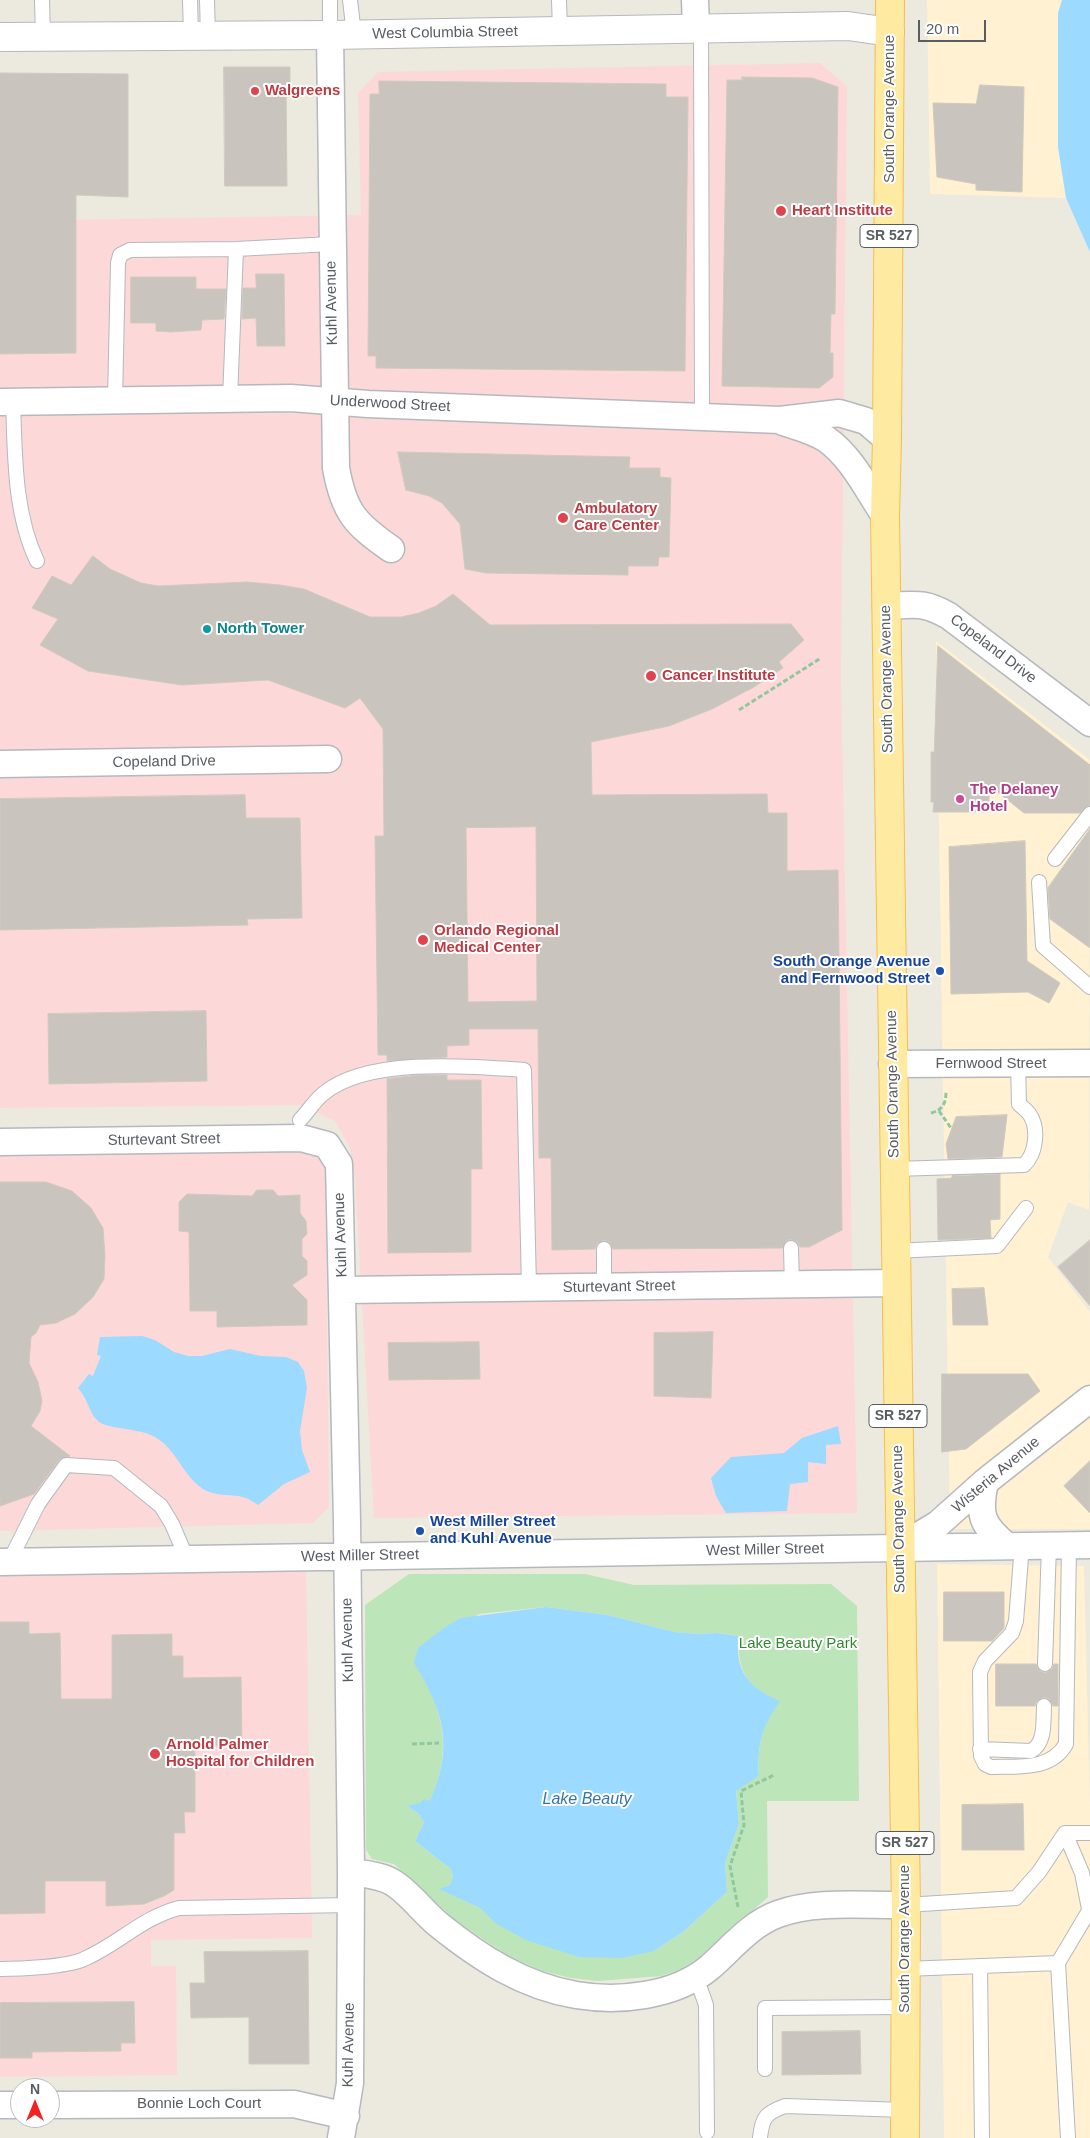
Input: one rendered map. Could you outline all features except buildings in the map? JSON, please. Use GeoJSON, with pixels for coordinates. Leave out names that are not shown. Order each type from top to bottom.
{"type":"FeatureCollection","features":[{"type":"Feature","properties":{"kind":"main road","name":"South Orange Avenue"},"geometry":{"type":"LineString","coordinates":[[890,0],[885,516],[906,1905],[905,2138]]}},
{"type":"Feature","properties":{"kind":"street"},"geometry":{"type":"LineString","coordinates":[[695,0],[698,28]]}},
{"type":"Feature","properties":{"kind":"street","name":"West Columbia Street"},"geometry":{"type":"LineString","coordinates":[[0,37],[848,26],[890,32]]}},
{"type":"Feature","properties":{"kind":"street","name":"Kuhl Avenue"},"geometry":{"type":"LineString","coordinates":[[342,34],[331,244],[333,402],[336,468],[346,508],[370,534],[391,549]]}},
{"type":"Feature","properties":{"kind":"street","name":"Underwood Street"},"geometry":{"type":"LineString","coordinates":[[7,402],[291,398],[333,402],[780,420],[839,413],[866,421],[887,439]]}},
{"type":"Feature","properties":{"kind":"street","name":"Underwood Street"},"geometry":{"type":"LineString","coordinates":[[780,420],[811,431],[838,450],[853,467],[885,516]]}},
{"type":"Feature","properties":{"kind":"street","name":"Copeland Drive"},"geometry":{"type":"LineString","coordinates":[[886,606],[923,604],[931,606],[949,616],[1090,723]]}},
{"type":"Feature","properties":{"kind":"street","name":"Copeland Drive"},"geometry":{"type":"LineString","coordinates":[[0,764],[328,760]]}},
{"type":"Feature","properties":{"kind":"street","name":"Fernwood Street"},"geometry":{"type":"LineString","coordinates":[[892,1064],[1090,1063]]}},
{"type":"Feature","properties":{"kind":"street","name":"Sturtevant Street"},"geometry":{"type":"LineString","coordinates":[[0,1142],[301,1138],[327,1144]]}},
{"type":"Feature","properties":{"kind":"street","name":"Kuhl Avenue"},"geometry":{"type":"LineString","coordinates":[[327,1144],[339,1164],[348,1556],[351,1872],[350,2083],[344,2127]]}},
{"type":"Feature","properties":{"kind":"street","name":"Sturtevant Street"},"geometry":{"type":"LineString","coordinates":[[343,1290],[896,1283]]}},
{"type":"Feature","properties":{"kind":"street","name":"Wisteria Avenue"},"geometry":{"type":"LineString","coordinates":[[900,1548],[938,1524],[985,1482],[1089,1400]]}},
{"type":"Feature","properties":{"kind":"street"},"geometry":{"type":"LineString","coordinates":[[985,1482],[981,1500],[984,1523],[992,1534],[1014,1546]]}},
{"type":"Feature","properties":{"kind":"street","name":"West Miller Street"},"geometry":{"type":"LineString","coordinates":[[5,1562],[1069,1545]]}},
{"type":"Feature","properties":{"kind":"street"},"geometry":{"type":"LineString","coordinates":[[351,1872],[375,1876],[392,1882],[438,1924],[491,1964],[551,1990],[577,1995],[627,1996],[668,1989],[708,1969],[751,1929],[776,1915],[812,1906],[906,1905]]}},
{"type":"Feature","properties":{"kind":"street","name":"Bonnie Loch Court"},"geometry":{"type":"LineString","coordinates":[[60,2105],[294,2104],[344,2127]]}},
{"type":"Feature","properties":{"kind":"lane"},"geometry":{"type":"LineString","coordinates":[[42,0],[43,36]]}},
{"type":"Feature","properties":{"kind":"lane"},"geometry":{"type":"LineString","coordinates":[[190,0],[200,35]]}},
{"type":"Feature","properties":{"kind":"lane"},"geometry":{"type":"LineString","coordinates":[[200,35],[207,0]]}},
{"type":"Feature","properties":{"kind":"lane"},"geometry":{"type":"LineString","coordinates":[[330,0],[342,34]]}},
{"type":"Feature","properties":{"kind":"lane"},"geometry":{"type":"LineString","coordinates":[[342,34],[350,0]]}},
{"type":"Feature","properties":{"kind":"lane"},"geometry":{"type":"LineString","coordinates":[[558,0],[560,30]]}},
{"type":"Feature","properties":{"kind":"lane"},"geometry":{"type":"LineString","coordinates":[[698,28],[701,97],[702,417]]}},
{"type":"Feature","properties":{"kind":"lane"},"geometry":{"type":"LineString","coordinates":[[115,400],[118,263],[120,255],[130,250],[236,249],[331,244]]}},
{"type":"Feature","properties":{"kind":"lane"},"geometry":{"type":"LineString","coordinates":[[230,399],[236,249]]}},
{"type":"Feature","properties":{"kind":"lane"},"geometry":{"type":"LineString","coordinates":[[7,402],[21,508],[28,542],[38,561]]}},
{"type":"Feature","properties":{"kind":"lane"},"geometry":{"type":"LineString","coordinates":[[1055,859],[1090,814]]}},
{"type":"Feature","properties":{"kind":"lane"},"geometry":{"type":"LineString","coordinates":[[1039,882],[1043,946],[1090,987]]}},
{"type":"Feature","properties":{"kind":"lane"},"geometry":{"type":"LineString","coordinates":[[894,1169],[1024,1165],[1030,1160],[1034,1149],[1034,1127],[1030,1115],[1019,1104],[1018,1063]]}},
{"type":"Feature","properties":{"kind":"lane"},"geometry":{"type":"LineString","coordinates":[[300,1120],[322,1094],[345,1080],[387,1069],[460,1065],[524,1070],[529,1288]]}},
{"type":"Feature","properties":{"kind":"lane"},"geometry":{"type":"LineString","coordinates":[[895,1251],[997,1246],[1026,1208]]}},
{"type":"Feature","properties":{"kind":"lane"},"geometry":{"type":"LineString","coordinates":[[791,1248],[792,1285]]}},
{"type":"Feature","properties":{"kind":"lane"},"geometry":{"type":"LineString","coordinates":[[604,1250],[604,1286]]}},
{"type":"Feature","properties":{"kind":"lane"},"geometry":{"type":"LineString","coordinates":[[5,1562],[38,1504],[66,1465],[114,1468],[160,1506],[172,1524],[186,1559]]}},
{"type":"Feature","properties":{"kind":"lane"},"geometry":{"type":"LineString","coordinates":[[1014,1546],[1016,1620],[1012,1633],[985,1660],[980,1672],[980,1749],[985,1764],[991,1767],[1047,1762],[1060,1754],[1066,1744],[1069,1545]]}},
{"type":"Feature","properties":{"kind":"lane"},"geometry":{"type":"LineString","coordinates":[[1045,1664],[1069,1545]]}},
{"type":"Feature","properties":{"kind":"lane"},"geometry":{"type":"LineString","coordinates":[[980,1749],[1031,1751],[1038,1747],[1041,1738],[1044,1706]]}},
{"type":"Feature","properties":{"kind":"lane"},"geometry":{"type":"LineString","coordinates":[[1065,1834],[1090,1833]]}},
{"type":"Feature","properties":{"kind":"lane"},"geometry":{"type":"LineString","coordinates":[[906,1905],[1016,1898],[1039,1872],[1065,1834]]}},
{"type":"Feature","properties":{"kind":"lane"},"geometry":{"type":"LineString","coordinates":[[1065,1834],[1082,1874],[1090,1909],[1058,1963],[1068,2138]]}},
{"type":"Feature","properties":{"kind":"lane"},"geometry":{"type":"LineString","coordinates":[[0,1969],[28,1969],[83,1960],[158,1914],[179,1908],[351,1905]]}},
{"type":"Feature","properties":{"kind":"lane"},"geometry":{"type":"LineString","coordinates":[[905,1969],[1058,1963]]}},
{"type":"Feature","properties":{"kind":"lane"},"geometry":{"type":"LineString","coordinates":[[980,1966],[982,2138]]}},
{"type":"Feature","properties":{"kind":"lane"},"geometry":{"type":"LineString","coordinates":[[696,1976],[706,2005],[707,2132]]}},
{"type":"Feature","properties":{"kind":"lane"},"geometry":{"type":"LineString","coordinates":[[765,2069],[765,2008],[905,2008]]}},
{"type":"Feature","properties":{"kind":"lane"},"geometry":{"type":"LineString","coordinates":[[760,2138],[761,2125],[768,2112],[785,2106],[905,2110]]}},
{"type":"Feature","properties":{"kind":"path"},"geometry":{"type":"LineString","coordinates":[[739,710],[821,658]]}},
{"type":"Feature","properties":{"kind":"path"},"geometry":{"type":"LineString","coordinates":[[931,1113],[939,1110],[946,1101],[946,1092]]}},
{"type":"Feature","properties":{"kind":"path"},"geometry":{"type":"LineString","coordinates":[[939,1110],[951,1128]]}},
{"type":"Feature","properties":{"kind":"path"},"geometry":{"type":"LineString","coordinates":[[412,1744],[439,1743]]}},
{"type":"Feature","properties":{"kind":"path"},"geometry":{"type":"LineString","coordinates":[[738,1907],[730,1866],[744,1825],[741,1791],[774,1775]]}},
{"type":"Feature","properties":{"kind":"shaded area"},"geometry":{"type":"Polygon","coordinates":[[[927,0],[1062,0],[1058,13],[1058,147],[1066,198],[930,194],[927,0]]]}},
{"type":"Feature","properties":{"kind":"shaded area","name":"Orlando Regional Medical Center"},"geometry":{"type":"Polygon","coordinates":[[[820,63],[847,86],[841,677],[857,1513],[374,1518],[355,1179],[350,1148],[335,1121],[301,1105],[0,1108],[0,221],[361,215],[358,93],[378,72],[820,63]]]}},
{"type":"Feature","properties":{"kind":"shaded area"},"geometry":{"type":"Polygon","coordinates":[[[936,641],[1090,760],[1089,1210],[1068,1202],[1048,1257],[1090,1312],[1090,1529],[950,1529],[936,641]]]}},
{"type":"Feature","properties":{"kind":"shaded area"},"geometry":{"type":"Polygon","coordinates":[[[296,1151],[325,1161],[329,1507],[313,1523],[0,1531],[0,1154],[296,1151]]]}},
{"type":"Feature","properties":{"kind":"shaded area"},"geometry":{"type":"Polygon","coordinates":[[[937,1564],[1084,1566],[1090,1805],[1090,2138],[944,2138],[937,1564]]]}},
{"type":"Feature","properties":{"kind":"shaded area","name":"Arnold Palmer Hospital for Children"},"geometry":{"type":"Polygon","coordinates":[[[0,1571],[306,1571],[312,1938],[151,1940],[151,1966],[176,1966],[177,2075],[0,2077],[0,1571]]]}},
{"type":"Feature","properties":{"kind":"green space","name":"Lake Beauty Park"},"geometry":{"type":"Polygon","coordinates":[[[409,1574],[585,1574],[634,1585],[831,1584],[857,1606],[859,1801],[767,1801],[768,1897],[698,1958],[681,1969],[661,1976],[598,1981],[571,1978],[542,1971],[508,1956],[455,1920],[394,1864],[372,1859],[366,1850],[365,1605],[409,1574]],[[546,1607],[478,1614],[429,1687],[435,1702],[442,1731],[443,1745],[440,1772],[430,1802],[407,1806],[418,1813],[424,1822],[415,1841],[451,1869],[453,1876],[450,1885],[440,1889],[480,1908],[495,1923],[654,1951],[683,1932],[727,1892],[725,1863],[739,1824],[736,1790],[759,1776],[759,1755],[762,1737],[768,1719],[779,1701],[759,1690],[746,1677],[740,1659],[739,1636],[716,1633],[675,1632],[608,1615],[546,1607]]]}},
{"type":"Feature","properties":{"kind":"water"},"geometry":{"type":"Polygon","coordinates":[[[1062,0],[1090,0],[1090,252],[1066,198],[1058,147],[1058,13],[1062,0]]]}},
{"type":"Feature","properties":{"kind":"water"},"geometry":{"type":"Polygon","coordinates":[[[142,1336],[155,1340],[174,1352],[188,1356],[202,1356],[230,1349],[261,1356],[286,1357],[298,1362],[304,1371],[307,1388],[300,1431],[302,1450],[310,1472],[284,1484],[258,1505],[251,1500],[239,1496],[214,1493],[199,1486],[192,1480],[170,1449],[155,1437],[107,1425],[97,1420],[78,1388],[89,1374],[93,1376],[101,1356],[97,1355],[100,1337],[142,1336]]]}},
{"type":"Feature","properties":{"kind":"water"},"geometry":{"type":"Polygon","coordinates":[[[838,1426],[841,1444],[826,1445],[826,1464],[808,1462],[808,1482],[790,1484],[787,1511],[726,1513],[716,1496],[711,1478],[731,1457],[784,1453],[802,1438],[838,1426]]]}},
{"type":"Feature","properties":{"kind":"water","name":"Lake Beauty"},"geometry":{"type":"Polygon","coordinates":[[[546,1607],[608,1615],[675,1632],[716,1633],[739,1636],[739,1659],[746,1677],[760,1690],[780,1701],[769,1719],[762,1736],[759,1754],[759,1776],[736,1791],[739,1824],[725,1863],[727,1892],[683,1932],[654,1951],[622,1958],[579,1957],[526,1940],[495,1923],[480,1908],[439,1889],[450,1885],[453,1876],[451,1869],[415,1841],[424,1822],[418,1813],[407,1806],[420,1803],[424,1799],[430,1801],[442,1763],[443,1746],[439,1714],[433,1697],[414,1663],[418,1648],[445,1627],[461,1618],[546,1607]]]}},
{"type":"Feature","properties":{"kind":"place","name":"Walgreens"},"geometry":{"type":"Point","coordinates":[255,91]}},
{"type":"Feature","properties":{"kind":"place","name":"Heart Institute"},"geometry":{"type":"Point","coordinates":[781,211]}},
{"type":"Feature","properties":{"kind":"place","name":"Ambulatory Care Center"},"geometry":{"type":"Point","coordinates":[563,518]}},
{"type":"Feature","properties":{"kind":"place","name":"North Tower"},"geometry":{"type":"Point","coordinates":[207,629]}},
{"type":"Feature","properties":{"kind":"place","name":"Cancer Institute"},"geometry":{"type":"Point","coordinates":[651,676]}},
{"type":"Feature","properties":{"kind":"place","name":"The Delaney Hotel"},"geometry":{"type":"Point","coordinates":[960,799]}},
{"type":"Feature","properties":{"kind":"place","name":"Orlando Regional Medical Center"},"geometry":{"type":"Point","coordinates":[423,940]}},
{"type":"Feature","properties":{"kind":"place","name":"South Orange Avenue and Fernwood Street"},"geometry":{"type":"Point","coordinates":[940,971]}},
{"type":"Feature","properties":{"kind":"place","name":"West Miller Street and Kuhl Avenue"},"geometry":{"type":"Point","coordinates":[420,1531]}},
{"type":"Feature","properties":{"kind":"place","name":"Arnold Palmer Hospital for Children"},"geometry":{"type":"Point","coordinates":[155,1754]}}]}
